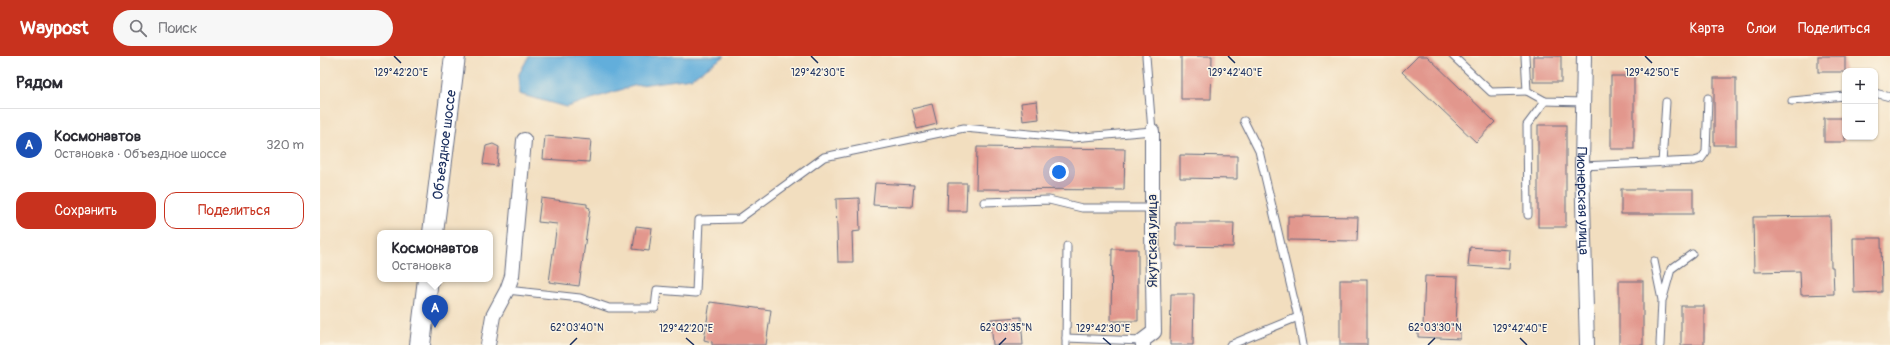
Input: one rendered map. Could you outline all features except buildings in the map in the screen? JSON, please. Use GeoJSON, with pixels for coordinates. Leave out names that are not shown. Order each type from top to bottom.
{"type":"FeatureCollection","features":[{"type":"Feature","properties":{"kind":"main road","name":"Объездное шоссе"},"geometry":{"type":"LineString","coordinates":[[434,230],[455,56]]}},
{"type":"Feature","properties":{"kind":"main road"},"geometry":{"type":"LineString","coordinates":[[420,345],[428,282]]}},
{"type":"Feature","properties":{"kind":"street","name":"Пионерская улица"},"geometry":{"type":"LineString","coordinates":[[1584,56],[1582,166],[1587,345]]}},
{"type":"Feature","properties":{"kind":"street","name":"Якутская улица"},"geometry":{"type":"LineString","coordinates":[[1143,343],[1154,332],[1152,131]]}},
{"type":"Feature","properties":{"kind":"street"},"geometry":{"type":"LineString","coordinates":[[488,345],[493,316],[507,290],[512,276],[524,140]]}},
{"type":"Feature","properties":{"kind":"lane"},"geometry":{"type":"LineString","coordinates":[[507,290],[580,298],[609,308],[654,308],[657,290],[696,293],[699,220],[739,219],[824,157],[964,128],[1073,138],[1152,131],[1146,56]]}},
{"type":"Feature","properties":{"kind":"lane"},"geometry":{"type":"LineString","coordinates":[[1453,56],[1491,92],[1527,91],[1545,101],[1583,102]]}},
{"type":"Feature","properties":{"kind":"lane"},"geometry":{"type":"LineString","coordinates":[[1526,56],[1527,91]]}},
{"type":"Feature","properties":{"kind":"lane"},"geometry":{"type":"LineString","coordinates":[[1878,94],[1890,98]]}},
{"type":"Feature","properties":{"kind":"lane"},"geometry":{"type":"LineString","coordinates":[[1792,101],[1842,96]]}},
{"type":"Feature","properties":{"kind":"lane"},"geometry":{"type":"LineString","coordinates":[[1582,166],[1662,163],[1694,161],[1701,159],[1706,152],[1708,98]]}},
{"type":"Feature","properties":{"kind":"lane"},"geometry":{"type":"LineString","coordinates":[[1528,215],[1527,125],[1545,101]]}},
{"type":"Feature","properties":{"kind":"lane"},"geometry":{"type":"LineString","coordinates":[[1662,163],[1666,102]]}},
{"type":"Feature","properties":{"kind":"lane"},"geometry":{"type":"LineString","coordinates":[[1244,121],[1259,151],[1298,317],[1303,345]]}},
{"type":"Feature","properties":{"kind":"lane"},"geometry":{"type":"LineString","coordinates":[[984,202],[1049,200],[1082,208],[1152,208]]}},
{"type":"Feature","properties":{"kind":"lane"},"geometry":{"type":"LineString","coordinates":[[1067,246],[1066,341],[1143,343]]}},
{"type":"Feature","properties":{"kind":"lane"},"geometry":{"type":"LineString","coordinates":[[1660,345],[1662,300],[1671,269],[1692,254]]}},
{"type":"Feature","properties":{"kind":"lane"},"geometry":{"type":"LineString","coordinates":[[1654,261],[1662,300]]}},
{"type":"Feature","properties":{"kind":"lane"},"geometry":{"type":"LineString","coordinates":[[1230,345],[1298,317]]}},
{"type":"Feature","properties":{"kind":"water"},"geometry":{"type":"Polygon","coordinates":[[[529,56],[725,56],[691,78],[633,86],[566,107],[519,94],[519,74],[529,56]]]}},
{"type":"Feature","properties":{"kind":"place","name":"Космонавтов"},"geometry":{"type":"Point","coordinates":[435,328]}}]}
